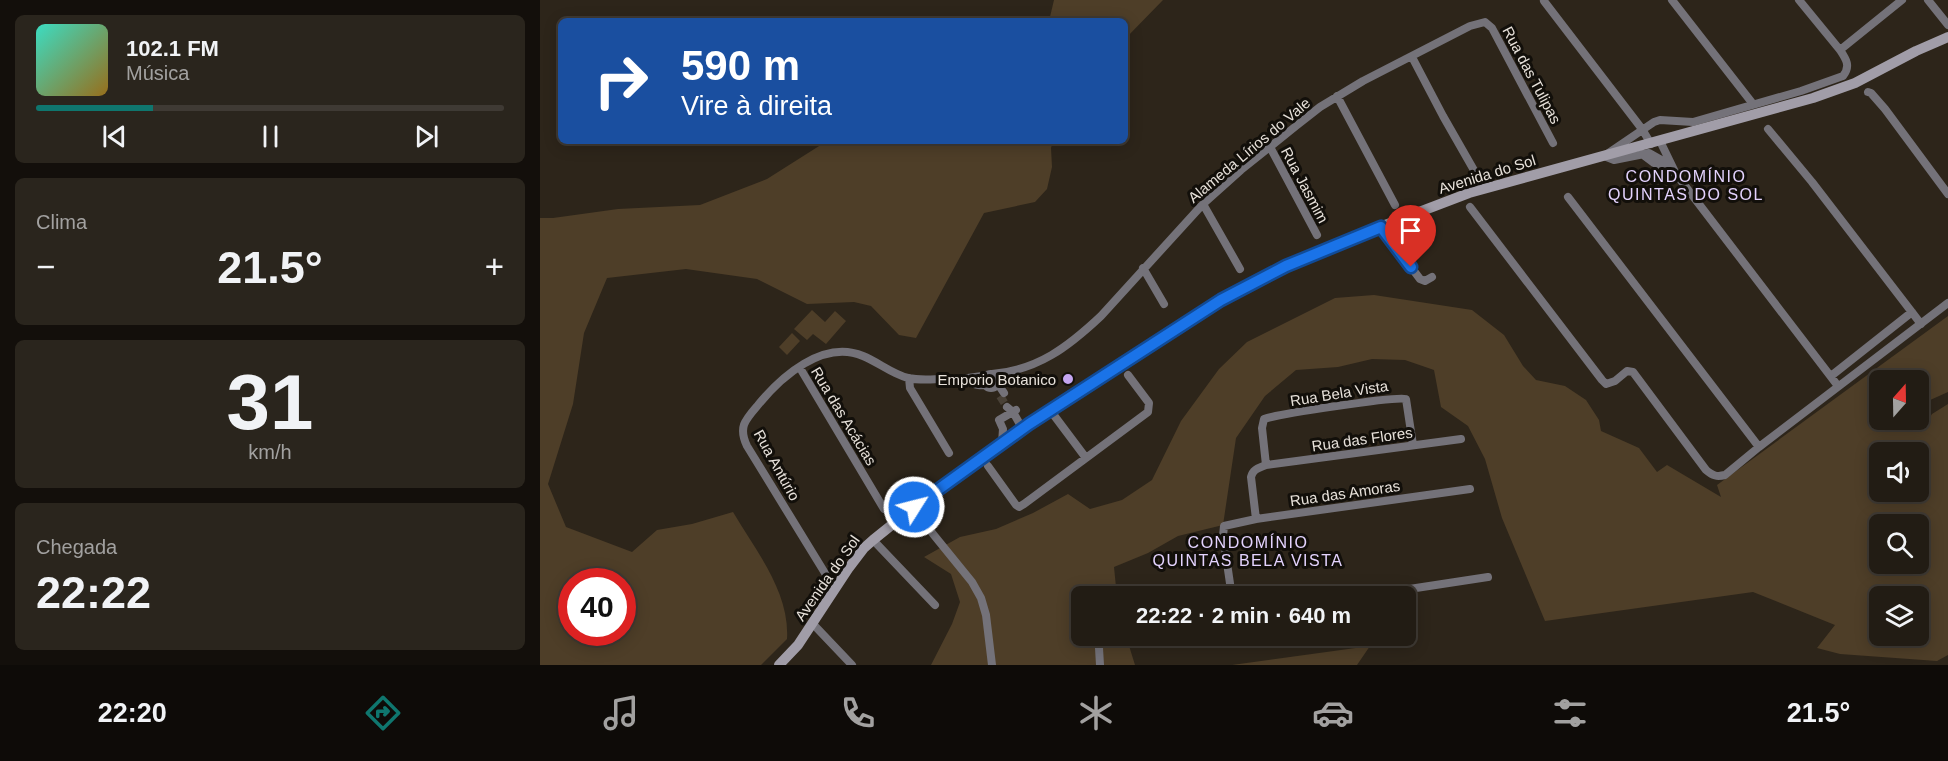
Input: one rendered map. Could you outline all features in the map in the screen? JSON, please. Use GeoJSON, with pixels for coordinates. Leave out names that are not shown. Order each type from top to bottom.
{"type":"FeatureCollection","features":[{"type":"Feature","properties":{"kind":"street"},"geometry":{"type":"LineString","coordinates":[[1672,0],[1753,104]]}},
{"type":"Feature","properties":{"kind":"street"},"geometry":{"type":"LineString","coordinates":[[1604,156],[1642,129],[1660,120],[1693,122],[1824,84],[1843,76],[1846,72],[1847,61],[1799,0]]}},
{"type":"Feature","properties":{"kind":"street"},"geometry":{"type":"LineString","coordinates":[[1840,50],[1902,0]]}},
{"type":"Feature","properties":{"kind":"street"},"geometry":{"type":"LineString","coordinates":[[1928,0],[1948,25]]}},
{"type":"Feature","properties":{"kind":"street"},"geometry":{"type":"LineString","coordinates":[[1544,1],[1642,129],[1653,148],[1676,173],[1838,386]]}},
{"type":"Feature","properties":{"kind":"street","name":"Alameda Lírios do Vale"},"geometry":{"type":"LineString","coordinates":[[959,380],[1007,372],[1044,361],[1084,332],[1101,316],[1203,204],[1241,170],[1304,120],[1337,96],[1363,81],[1470,26],[1485,22]]}},
{"type":"Feature","properties":{"kind":"street","name":"Rua das Tulipas"},"geometry":{"type":"LineString","coordinates":[[1485,22],[1492,28],[1553,143]]}},
{"type":"Feature","properties":{"kind":"street","name":"Avenida do Sol"},"geometry":{"type":"LineString","coordinates":[[779,665],[798,645],[848,569],[873,540],[914,507],[1026,426],[1244,287],[1307,257],[1469,193],[1604,156],[1653,148],[1683,135],[1785,107],[1855,83],[1948,37]]}},
{"type":"Feature","properties":{"kind":"street"},"geometry":{"type":"LineString","coordinates":[[1413,57],[1475,172]]}},
{"type":"Feature","properties":{"kind":"street"},"geometry":{"type":"LineString","coordinates":[[1868,92],[1885,109],[1948,194]]}},
{"type":"Feature","properties":{"kind":"street"},"geometry":{"type":"LineString","coordinates":[[1337,96],[1395,205]]}},
{"type":"Feature","properties":{"kind":"street"},"geometry":{"type":"LineString","coordinates":[[1768,129],[1812,182],[1921,324]]}},
{"type":"Feature","properties":{"kind":"street","name":"Rua Jasmim"},"geometry":{"type":"LineString","coordinates":[[1270,147],[1317,235]]}},
{"type":"Feature","properties":{"kind":"street"},"geometry":{"type":"LineString","coordinates":[[1653,148],[1654,163],[1676,173]]}},
{"type":"Feature","properties":{"kind":"street"},"geometry":{"type":"LineString","coordinates":[[1568,197],[1759,447]]}},
{"type":"Feature","properties":{"kind":"street"},"geometry":{"type":"LineString","coordinates":[[1203,204],[1240,269]]}},
{"type":"Feature","properties":{"kind":"street"},"geometry":{"type":"LineString","coordinates":[[1470,207],[1606,384],[1630,371],[1706,470],[1713,475],[1725,475],[1948,303]]}},
{"type":"Feature","properties":{"kind":"street"},"geometry":{"type":"LineString","coordinates":[[1381,227],[1422,280],[1425,281],[1432,277]]}},
{"type":"Feature","properties":{"kind":"street"},"geometry":{"type":"LineString","coordinates":[[1143,268],[1164,304]]}},
{"type":"Feature","properties":{"kind":"street"},"geometry":{"type":"LineString","coordinates":[[1831,376],[1912,312]]}},
{"type":"Feature","properties":{"kind":"street"},"geometry":{"type":"LineString","coordinates":[[1879,338],[1889,349]]}},
{"type":"Feature","properties":{"kind":"street","name":"Rua Antúrio"},"geometry":{"type":"LineString","coordinates":[[828,578],[747,446],[742,433],[744,423],[779,382],[818,356],[838,351],[852,352],[909,378],[959,380]]}},
{"type":"Feature","properties":{"kind":"street","name":"Alameda Lírios do Vale"},"geometry":{"type":"LineString","coordinates":[[997,384],[1034,364]]}},
{"type":"Feature","properties":{"kind":"street","name":"Rua das Acácias"},"geometry":{"type":"LineString","coordinates":[[800,368],[884,508]]}},
{"type":"Feature","properties":{"kind":"street"},"geometry":{"type":"LineString","coordinates":[[986,385],[985,379],[990,375],[998,378],[997,384],[1002,395]]}},
{"type":"Feature","properties":{"kind":"street"},"geometry":{"type":"LineString","coordinates":[[988,466],[1009,497],[1019,507],[1150,409],[1149,403],[1128,375]]}},
{"type":"Feature","properties":{"kind":"street"},"geometry":{"type":"LineString","coordinates":[[909,378],[910,388],[949,453]]}},
{"type":"Feature","properties":{"kind":"street"},"geometry":{"type":"LineString","coordinates":[[959,380],[981,386],[986,385],[990,388],[997,384]]}},
{"type":"Feature","properties":{"kind":"street","name":"Rua Bela Vista"},"geometry":{"type":"LineString","coordinates":[[1266,465],[1262,428],[1264,419],[1374,401],[1404,398],[1407,402],[1413,445]]}},
{"type":"Feature","properties":{"kind":"street"},"geometry":{"type":"LineString","coordinates":[[1007,439],[1000,420],[1012,408],[1026,426]]}},
{"type":"Feature","properties":{"kind":"street"},"geometry":{"type":"LineString","coordinates":[[1050,410],[1086,458]]}},
{"type":"Feature","properties":{"kind":"street","name":"Rua das Flores"},"geometry":{"type":"LineString","coordinates":[[1266,465],[1461,439]]}},
{"type":"Feature","properties":{"kind":"street"},"geometry":{"type":"LineString","coordinates":[[1256,519],[1251,477],[1254,470],[1266,465]]}},
{"type":"Feature","properties":{"kind":"street","name":"Rua das Amoras"},"geometry":{"type":"LineString","coordinates":[[1230,586],[1223,536],[1224,526],[1256,519],[1470,489]]}},
{"type":"Feature","properties":{"kind":"street"},"geometry":{"type":"LineString","coordinates":[[914,507],[972,582],[981,598],[986,615],[992,665]]}},
{"type":"Feature","properties":{"kind":"street"},"geometry":{"type":"LineString","coordinates":[[873,540],[935,605]]}},
{"type":"Feature","properties":{"kind":"street"},"geometry":{"type":"LineString","coordinates":[[1416,588],[1488,578]]}},
{"type":"Feature","properties":{"kind":"street"},"geometry":{"type":"LineString","coordinates":[[813,624],[852,665]]}},
{"type":"Feature","properties":{"kind":"street"},"geometry":{"type":"LineString","coordinates":[[1100,646],[1100,665]]}},
{"type":"Feature","properties":{"kind":"shaded area"},"geometry":{"type":"Polygon","coordinates":[[[1054,0],[1163,0],[1128,36],[1128,18],[1050,18],[1054,0]]]}},
{"type":"Feature","properties":{"kind":"shaded area"},"geometry":{"type":"Polygon","coordinates":[[[822,144],[1052,144],[1052,167],[1047,189],[1035,202],[984,213],[916,338],[899,335],[871,306],[854,302],[807,304],[757,279],[686,269],[607,278],[584,333],[573,404],[548,484],[566,527],[632,552],[657,530],[692,524],[733,512],[770,572],[783,605],[787,639],[761,665],[540,665],[540,218],[618,209],[700,205],[767,179],[822,144]]]}},
{"type":"Feature","properties":{"kind":"shaded area"},"geometry":{"type":"Polygon","coordinates":[[[1374,295],[1472,310],[1504,335],[1523,366],[1536,380],[1565,386],[1586,400],[1599,420],[1601,431],[1639,448],[1657,472],[1667,465],[1721,497],[1717,485],[1869,374],[1869,430],[1929,430],[1929,418],[1932,414],[1948,404],[1948,655],[1937,661],[1840,654],[1817,648],[1835,625],[1753,592],[1545,621],[1502,518],[1485,459],[1468,426],[1441,407],[1434,370],[1405,360],[1372,359],[1338,367],[1296,370],[1265,396],[1236,438],[1223,525],[1178,536],[1148,553],[1114,567],[1116,586],[1071,586],[1071,646],[1129,646],[1135,665],[931,665],[952,624],[960,602],[951,574],[924,557],[960,537],[996,529],[1068,494],[1090,509],[1122,500],[1152,480],[1181,421],[1219,369],[1247,342],[1335,298],[1374,295]]]}},
{"type":"Feature","properties":{"kind":"shaded area"},"geometry":{"type":"Polygon","coordinates":[[[812,310],[825,322],[835,311],[846,321],[826,344],[813,334],[807,340],[794,329],[812,310]]]}},
{"type":"Feature","properties":{"kind":"shaded area"},"geometry":{"type":"Polygon","coordinates":[[[1948,316],[1948,392],[1929,401],[1929,370],[1874,370],[1948,316]]]}},
{"type":"Feature","properties":{"kind":"shaded area"},"geometry":{"type":"Polygon","coordinates":[[[792,333],[800,341],[787,355],[779,347],[792,333]]]}},
{"type":"Feature","properties":{"kind":"shaded area"},"geometry":{"type":"Polygon","coordinates":[[[1370,646],[1357,665],[1232,665],[1370,646]]]}},
{"type":"Feature","properties":{"kind":"tunnel"},"geometry":{"type":"LineString","coordinates":[[1000,396],[1007,407]]}},
{"type":"Feature","properties":{"kind":"place","name":"Emporio Botanico"},"geometry":{"type":"Point","coordinates":[1068,379]}},
{"type":"Feature","properties":{"kind":"district","name":"CONDOMÍNIO QUINTAS DO SOL"},"geometry":{"type":"Point","coordinates":[1686,185]}},
{"type":"Feature","properties":{"kind":"district","name":"CONDOMÍNIO QUINTAS BELA VISTA"},"geometry":{"type":"Point","coordinates":[1248,551]}},
{"type":"Feature","properties":{"kind":"route"},"geometry":{"type":"LineString","coordinates":[[914,507],[1029,424],[1221,300],[1286,266],[1381,227],[1411,267]]}}]}
